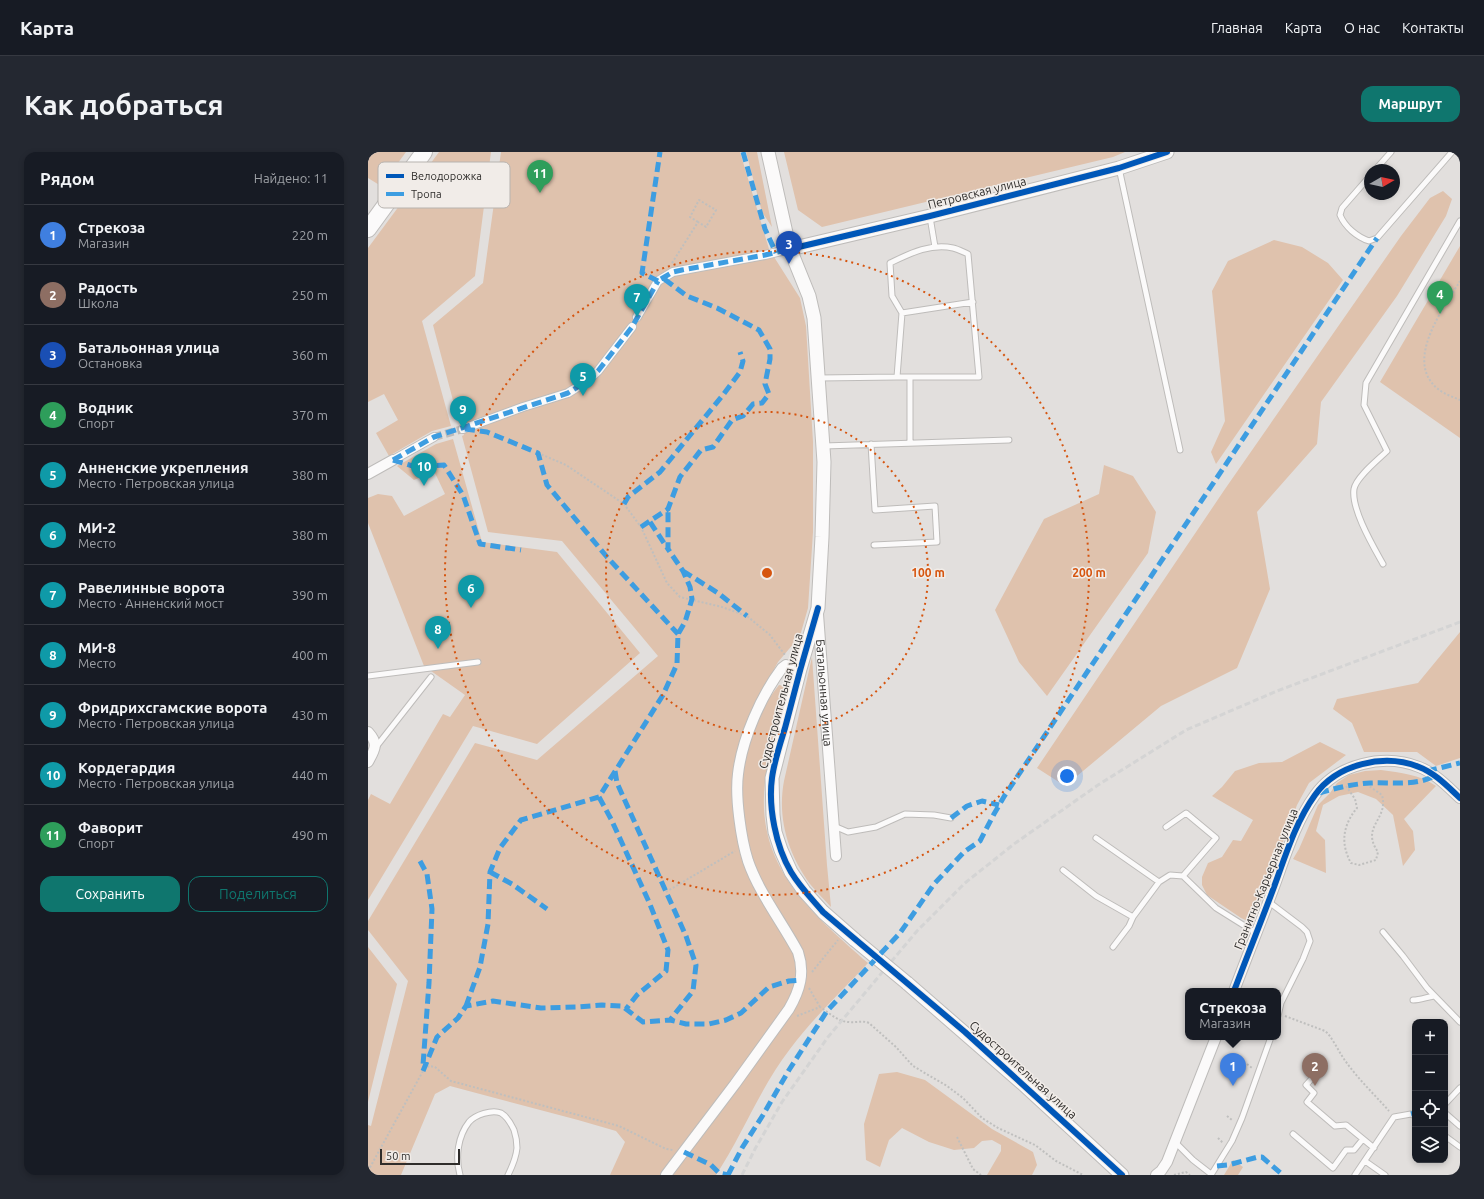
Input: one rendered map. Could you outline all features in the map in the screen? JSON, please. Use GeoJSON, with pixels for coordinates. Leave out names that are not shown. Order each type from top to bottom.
{"type":"FeatureCollection","features":[{"type":"Feature","properties":{"kind":"main road"},"geometry":{"type":"LineString","coordinates":[[417,162],[424,152]]}},
{"type":"Feature","properties":{"kind":"main road"},"geometry":{"type":"LineString","coordinates":[[368,229],[383,208]]}},
{"type":"Feature","properties":{"kind":"street","name":"Батальонная улица"},"geometry":{"type":"LineString","coordinates":[[768,152],[790,249],[809,296],[814,318],[824,446],[822,537],[818,608],[836,856]]}},
{"type":"Feature","properties":{"kind":"street","name":"Петровская улица"},"geometry":{"type":"LineString","coordinates":[[661,279],[673,272],[765,255],[930,216],[1119,168],[1167,152]]}},
{"type":"Feature","properties":{"kind":"street"},"geometry":{"type":"LineString","coordinates":[[637,317],[661,279]]}},
{"type":"Feature","properties":{"kind":"street"},"geometry":{"type":"LineString","coordinates":[[463,429],[568,392],[588,381],[607,360],[632,327]]}},
{"type":"Feature","properties":{"kind":"street"},"geometry":{"type":"LineString","coordinates":[[368,474],[434,438]]}},
{"type":"Feature","properties":{"kind":"street","name":"Судостроительная улица"},"geometry":{"type":"LineString","coordinates":[[818,608],[800,669],[772,778],[772,815],[775,832],[791,872],[823,912],[999,1062],[1122,1175]]}},
{"type":"Feature","properties":{"kind":"street"},"geometry":{"type":"LineString","coordinates":[[666,1175],[735,1084],[780,1021],[795,998],[802,980],[802,970],[798,952],[756,880],[748,861],[744,845],[738,790],[738,774],[741,759],[753,721],[763,698],[782,668],[786,666],[800,669]]}},
{"type":"Feature","properties":{"kind":"street"},"geometry":{"type":"LineString","coordinates":[[368,732],[374,739],[375,748],[368,762]]}},
{"type":"Feature","properties":{"kind":"street","name":"Гранитно-Карьерная улица"},"geometry":{"type":"LineString","coordinates":[[1235,988],[1296,829],[1315,794],[1325,784],[1337,775],[1354,766],[1369,762],[1384,761],[1419,767],[1443,783],[1460,798]]}},
{"type":"Feature","properties":{"kind":"street"},"geometry":{"type":"LineString","coordinates":[[1156,1175],[1161,1171],[1167,1162],[1215,1040]]}},
{"type":"Feature","properties":{"kind":"lane"},"geometry":{"type":"LineString","coordinates":[[1380,164],[1391,152]]}},
{"type":"Feature","properties":{"kind":"lane"},"geometry":{"type":"LineString","coordinates":[[1364,183],[1342,208],[1340,215],[1343,223],[1362,239],[1369,241],[1377,238],[1452,152]]}},
{"type":"Feature","properties":{"kind":"lane"},"geometry":{"type":"LineString","coordinates":[[1119,168],[1180,450]]}},
{"type":"Feature","properties":{"kind":"lane"},"geometry":{"type":"LineString","coordinates":[[930,216],[935,247]]}},
{"type":"Feature","properties":{"kind":"lane"},"geometry":{"type":"LineString","coordinates":[[1383,564],[1367,535],[1356,503],[1354,488],[1361,477],[1387,451],[1364,405],[1366,382],[1460,221]]}},
{"type":"Feature","properties":{"kind":"lane"},"geometry":{"type":"LineString","coordinates":[[819,378],[897,376],[979,377],[968,254],[953,248],[935,247],[913,252],[890,263],[892,296],[902,313],[897,376]]}},
{"type":"Feature","properties":{"kind":"lane"},"geometry":{"type":"LineString","coordinates":[[902,313],[973,302]]}},
{"type":"Feature","properties":{"kind":"lane"},"geometry":{"type":"LineString","coordinates":[[910,376],[910,443]]}},
{"type":"Feature","properties":{"kind":"lane"},"geometry":{"type":"LineString","coordinates":[[824,446],[1009,440]]}},
{"type":"Feature","properties":{"kind":"lane"},"geometry":{"type":"LineString","coordinates":[[871,444],[875,510],[935,506],[937,542],[874,545]]}},
{"type":"Feature","properties":{"kind":"lane"},"geometry":{"type":"LineString","coordinates":[[368,676],[478,662]]}},
{"type":"Feature","properties":{"kind":"lane"},"geometry":{"type":"LineString","coordinates":[[375,748],[431,676]]}},
{"type":"Feature","properties":{"kind":"lane"},"geometry":{"type":"LineString","coordinates":[[1166,827],[1186,813],[1216,838],[1183,876]]}},
{"type":"Feature","properties":{"kind":"lane"},"geometry":{"type":"LineString","coordinates":[[834,826],[848,832],[876,827],[905,814],[934,815],[951,818]]}},
{"type":"Feature","properties":{"kind":"lane"},"geometry":{"type":"LineString","coordinates":[[1096,838],[1159,882]]}},
{"type":"Feature","properties":{"kind":"lane"},"geometry":{"type":"LineString","coordinates":[[1063,870],[1096,896],[1133,917]]}},
{"type":"Feature","properties":{"kind":"lane"},"geometry":{"type":"LineString","coordinates":[[1112,946],[1129,926],[1133,917],[1159,882],[1170,875],[1183,876],[1216,908],[1256,933]]}},
{"type":"Feature","properties":{"kind":"lane"},"geometry":{"type":"LineString","coordinates":[[1269,902],[1302,927],[1307,932],[1310,941],[1303,959],[1281,1003]]}},
{"type":"Feature","properties":{"kind":"lane"},"geometry":{"type":"LineString","coordinates":[[1383,932],[1434,996],[1443,1003],[1460,1022]]}},
{"type":"Feature","properties":{"kind":"lane"},"geometry":{"type":"LineString","coordinates":[[1413,1000],[1434,996]]}},
{"type":"Feature","properties":{"kind":"lane"},"geometry":{"type":"LineString","coordinates":[[1175,1142],[1211,1175],[1232,1141],[1242,1118],[1270,1040]]}},
{"type":"Feature","properties":{"kind":"lane"},"geometry":{"type":"LineString","coordinates":[[1316,1073],[1306,1085],[1314,1093],[1307,1102],[1335,1126],[1346,1125],[1374,1148]]}},
{"type":"Feature","properties":{"kind":"lane"},"geometry":{"type":"LineString","coordinates":[[1448,1101],[1460,1088]]}},
{"type":"Feature","properties":{"kind":"lane"},"geometry":{"type":"LineString","coordinates":[[460,1175],[458,1156],[459,1142],[464,1130],[471,1120],[491,1112],[501,1113],[511,1122],[516,1136],[517,1148],[514,1161],[508,1175]]}},
{"type":"Feature","properties":{"kind":"lane"},"geometry":{"type":"LineString","coordinates":[[1355,1175],[1394,1117],[1412,1115]]}},
{"type":"Feature","properties":{"kind":"lane"},"geometry":{"type":"LineString","coordinates":[[1448,1116],[1460,1126]]}},
{"type":"Feature","properties":{"kind":"lane"},"geometry":{"type":"LineString","coordinates":[[1292,1134],[1333,1168],[1346,1150],[1354,1150],[1364,1139]]}},
{"type":"Feature","properties":{"kind":"lane"},"geometry":{"type":"LineString","coordinates":[[1448,1138],[1460,1147]]}},
{"type":"Feature","properties":{"kind":"lane"},"geometry":{"type":"LineString","coordinates":[[1366,1160],[1385,1175]]}},
{"type":"Feature","properties":{"kind":"path"},"geometry":{"type":"LineString","coordinates":[[699,200],[716,210],[706,227],[698,222],[690,217],[699,200]]}},
{"type":"Feature","properties":{"kind":"path"},"geometry":{"type":"LineString","coordinates":[[661,279],[698,222]]}},
{"type":"Feature","properties":{"kind":"path"},"geometry":{"type":"LineString","coordinates":[[1460,281],[1434,324],[1426,344],[1424,363],[1428,376],[1437,388],[1460,400]]}},
{"type":"Feature","properties":{"kind":"path"},"geometry":{"type":"LineString","coordinates":[[538,453],[566,465],[624,504],[641,527],[667,583],[671,588],[680,596],[722,606],[747,616],[770,635],[780,647],[786,658],[786,666]]}},
{"type":"Feature","properties":{"kind":"path"},"geometry":{"type":"LineString","coordinates":[[1346,786],[1355,799],[1357,808],[1349,818],[1345,830],[1344,846],[1351,863],[1359,865],[1376,860],[1378,852],[1374,847],[1372,839],[1373,826],[1380,815],[1384,803],[1382,795],[1369,786],[1371,783]]}},
{"type":"Feature","properties":{"kind":"path"},"geometry":{"type":"LineString","coordinates":[[666,892],[744,845]]}},
{"type":"Feature","properties":{"kind":"path"},"geometry":{"type":"LineString","coordinates":[[811,973],[837,941]]}},
{"type":"Feature","properties":{"kind":"path"},"geometry":{"type":"LineString","coordinates":[[802,980],[815,996],[820,1007],[842,1021],[848,1023],[864,1021],[869,1023],[896,1047],[913,1066],[947,1086],[963,1098],[982,1118],[998,1128],[1035,1145],[1056,1161],[1083,1175]]}},
{"type":"Feature","properties":{"kind":"path"},"geometry":{"type":"LineString","coordinates":[[780,1021],[820,1007]]}},
{"type":"Feature","properties":{"kind":"path"},"geometry":{"type":"LineString","coordinates":[[1281,1016],[1330,1034],[1333,1042],[1352,1070],[1394,1117]]}},
{"type":"Feature","properties":{"kind":"path"},"geometry":{"type":"LineString","coordinates":[[957,1137],[973,1169],[981,1175]]}},
{"type":"Feature","properties":{"kind":"path"},"geometry":{"type":"LineString","coordinates":[[1174,1175],[1186,1172],[1190,1175]]}},
{"type":"Feature","properties":{"kind":"shaded area"},"geometry":{"type":"Polygon","coordinates":[[[368,152],[406,152],[399,162],[378,162],[378,184],[368,178],[368,152]]]}},
{"type":"Feature","properties":{"kind":"shaded area"},"geometry":{"type":"Polygon","coordinates":[[[439,152],[491,152],[490,162],[432,162],[439,152]]]}},
{"type":"Feature","properties":{"kind":"shaded area"},"geometry":{"type":"Polygon","coordinates":[[[501,152],[740,152],[769,249],[800,298],[806,326],[813,442],[813,532],[808,608],[800,636],[778,662],[758,699],[743,738],[740,845],[795,955],[798,977],[793,996],[663,1175],[610,1175],[625,1142],[616,1131],[450,1086],[435,1094],[401,1175],[368,1175],[368,1125],[371,1126],[408,981],[368,930],[368,921],[475,743],[537,760],[658,656],[562,541],[488,532],[462,436],[464,435],[461,422],[459,423],[433,325],[483,283],[493,208],[510,208],[510,162],[500,162],[501,152]]]}},
{"type":"Feature","properties":{"kind":"shaded area"},"geometry":{"type":"Polygon","coordinates":[[[746,152],[757,152],[772,227],[762,212],[746,152]]]}},
{"type":"Feature","properties":{"kind":"shaded area"},"geometry":{"type":"Polygon","coordinates":[[[784,152],[1125,152],[1113,157],[822,227],[798,210],[784,152]]]}},
{"type":"Feature","properties":{"kind":"shaded area"},"geometry":{"type":"Polygon","coordinates":[[[1443,191],[1452,199],[1446,216],[1397,296],[1321,402],[1317,444],[1257,512],[1270,589],[1237,668],[1161,706],[1065,786],[1037,768],[1225,489],[1401,236],[1430,198],[1443,191]]]}},
{"type":"Feature","properties":{"kind":"shaded area"},"geometry":{"type":"Polygon","coordinates":[[[398,208],[484,208],[475,276],[422,321],[451,426],[432,431],[389,456],[376,433],[398,420],[384,394],[368,402],[368,248],[398,208]]]}},
{"type":"Feature","properties":{"kind":"shaded area"},"geometry":{"type":"Polygon","coordinates":[[[1274,240],[1302,247],[1328,263],[1343,280],[1216,464],[1211,452],[1225,421],[1212,291],[1228,261],[1274,240]]]}},
{"type":"Feature","properties":{"kind":"shaded area"},"geometry":{"type":"Polygon","coordinates":[[[1460,246],[1460,438],[1380,382],[1460,246]]]}},
{"type":"Feature","properties":{"kind":"shaded area"},"geometry":{"type":"Polygon","coordinates":[[[453,439],[482,542],[557,552],[640,653],[537,744],[473,726],[368,900],[368,800],[371,794],[390,804],[443,714],[450,717],[465,695],[424,666],[368,523],[368,498],[378,494],[392,496],[404,516],[445,494],[434,471],[414,480],[397,466],[436,444],[453,439]]]}},
{"type":"Feature","properties":{"kind":"shaded area"},"geometry":{"type":"Polygon","coordinates":[[[1104,465],[1133,476],[1156,512],[1148,553],[1047,696],[1019,662],[995,610],[1044,519],[1099,494],[1104,465]]]}},
{"type":"Feature","properties":{"kind":"shaded area"},"geometry":{"type":"Polygon","coordinates":[[[1460,632],[1460,758],[1436,766],[1417,752],[1364,752],[1352,723],[1333,709],[1337,699],[1418,683],[1460,632]]]}},
{"type":"Feature","properties":{"kind":"shaded area"},"geometry":{"type":"Polygon","coordinates":[[[812,657],[831,907],[810,884],[802,872],[790,848],[783,822],[782,795],[784,781],[812,657]]]}},
{"type":"Feature","properties":{"kind":"shaded area"},"geometry":{"type":"Polygon","coordinates":[[[779,685],[785,686],[781,718],[765,782],[764,812],[769,839],[778,863],[791,885],[826,925],[868,963],[818,1016],[779,1064],[735,1144],[716,1175],[671,1175],[792,1010],[805,983],[807,971],[802,953],[763,885],[753,861],[746,836],[743,809],[742,783],[746,756],[753,731],[764,707],[779,685]]]}},
{"type":"Feature","properties":{"kind":"shaded area"},"geometry":{"type":"Polygon","coordinates":[[[1320,742],[1346,755],[1309,783],[1297,805],[1252,923],[1241,918],[1207,895],[1202,885],[1202,877],[1208,863],[1222,857],[1233,840],[1241,841],[1253,820],[1212,796],[1222,787],[1235,771],[1259,763],[1282,762],[1320,742]]]}},
{"type":"Feature","properties":{"kind":"shaded area"},"geometry":{"type":"Polygon","coordinates":[[[1381,770],[1416,776],[1436,786],[1404,819],[1413,831],[1415,850],[1403,866],[1393,815],[1376,799],[1358,792],[1339,796],[1323,805],[1316,831],[1325,840],[1326,873],[1293,859],[1299,849],[1318,805],[1330,793],[1337,783],[1349,775],[1365,771],[1381,770]]]}},
{"type":"Feature","properties":{"kind":"shaded area"},"geometry":{"type":"Polygon","coordinates":[[[368,947],[397,984],[368,1102],[368,947]]]}},
{"type":"Feature","properties":{"kind":"shaded area"},"geometry":{"type":"Polygon","coordinates":[[[897,1072],[925,1080],[992,1129],[1033,1152],[1037,1165],[1032,1175],[987,1175],[1001,1151],[1001,1145],[992,1140],[982,1141],[974,1148],[954,1150],[929,1142],[902,1128],[889,1140],[880,1167],[866,1160],[864,1124],[879,1074],[897,1072]]]}},
{"type":"Feature","properties":{"kind":"shaded area"},"geometry":{"type":"Polygon","coordinates":[[[1233,1160],[1243,1167],[1238,1175],[1224,1175],[1233,1160]]]}},
{"type":"Feature","properties":{"kind":"tunnel"},"geometry":{"type":"LineString","coordinates":[[434,437],[463,429]]}},
{"type":"Feature","properties":{"kind":"railway"},"geometry":{"type":"LineString","coordinates":[[742,1175],[782,1102],[828,1037],[917,931],[965,883],[1014,844],[1098,785],[1186,730],[1277,691],[1460,622]]}},
{"type":"Feature","properties":{"kind":"marked path"},"geometry":{"type":"LineString","coordinates":[[658,281],[642,273],[660,152]]}},
{"type":"Feature","properties":{"kind":"marked path"},"geometry":{"type":"LineString","coordinates":[[743,152],[765,229],[776,253]]}},
{"type":"Feature","properties":{"kind":"marked path"},"geometry":{"type":"LineString","coordinates":[[728,1175],[742,1148],[789,1070],[827,1011],[900,933],[934,884],[964,852],[980,841],[1005,795],[1377,238]]}},
{"type":"Feature","properties":{"kind":"marked path"},"geometry":{"type":"LineString","coordinates":[[661,279],[673,272],[790,249]]}},
{"type":"Feature","properties":{"kind":"marked path"},"geometry":{"type":"LineString","coordinates":[[641,527],[668,509],[680,477],[701,450],[713,447],[732,420],[743,416],[753,404],[762,403],[769,394],[765,384],[770,359],[770,349],[759,330],[717,308],[687,296],[663,278]]}},
{"type":"Feature","properties":{"kind":"marked path"},"geometry":{"type":"LineString","coordinates":[[393,460],[434,437],[568,393],[587,381],[598,371],[632,327],[658,281]]}},
{"type":"Feature","properties":{"kind":"marked path"},"geometry":{"type":"LineString","coordinates":[[624,504],[628,497],[660,472],[723,395],[740,372],[743,361],[740,352]]}},
{"type":"Feature","properties":{"kind":"marked path"},"geometry":{"type":"LineString","coordinates":[[465,429],[487,432],[538,453],[547,485],[607,557],[678,634]]}},
{"type":"Feature","properties":{"kind":"marked path"},"geometry":{"type":"LineString","coordinates":[[393,460],[416,467],[444,465],[463,495],[480,544],[521,550]]}},
{"type":"Feature","properties":{"kind":"marked path"},"geometry":{"type":"LineString","coordinates":[[466,1006],[480,967],[488,924],[490,872],[500,848],[521,820],[599,797],[663,695],[677,664],[678,634],[685,622],[692,599],[690,587],[683,571],[668,549],[668,509]]}},
{"type":"Feature","properties":{"kind":"marked path"},"geometry":{"type":"LineString","coordinates":[[650,522],[668,549]]}},
{"type":"Feature","properties":{"kind":"marked path"},"geometry":{"type":"LineString","coordinates":[[683,571],[718,593],[747,616]]}},
{"type":"Feature","properties":{"kind":"marked path"},"geometry":{"type":"LineString","coordinates":[[1427,771],[1460,763]]}},
{"type":"Feature","properties":{"kind":"marked path"},"geometry":{"type":"LineString","coordinates":[[615,771],[617,783],[686,936],[696,965],[693,991],[670,1020]]}},
{"type":"Feature","properties":{"kind":"marked path"},"geometry":{"type":"LineString","coordinates":[[1319,793],[1357,784],[1403,783],[1420,781],[1434,776]]}},
{"type":"Feature","properties":{"kind":"marked path"},"geometry":{"type":"LineString","coordinates":[[599,797],[611,819],[649,902],[668,950],[666,971],[637,995],[626,1009]]}},
{"type":"Feature","properties":{"kind":"marked path"},"geometry":{"type":"LineString","coordinates":[[951,818],[967,806],[982,801],[999,805]]}},
{"type":"Feature","properties":{"kind":"marked path"},"geometry":{"type":"LineString","coordinates":[[420,861],[427,874],[432,909],[429,983],[423,1065]]}},
{"type":"Feature","properties":{"kind":"marked path"},"geometry":{"type":"LineString","coordinates":[[490,872],[512,884],[547,909]]}},
{"type":"Feature","properties":{"kind":"marked path"},"geometry":{"type":"LineString","coordinates":[[423,1071],[437,1037],[458,1018],[466,1006],[493,1001],[541,1008],[602,1005],[622,1006],[643,1022],[670,1020],[686,1024],[709,1024],[726,1020],[741,1013],[769,987],[789,981],[801,980]]}},
{"type":"Feature","properties":{"kind":"marked path"},"geometry":{"type":"LineString","coordinates":[[684,1152],[711,1165],[719,1173],[728,1175]]}},
{"type":"Feature","properties":{"kind":"marked path"},"geometry":{"type":"LineString","coordinates":[[1217,1166],[1262,1157],[1283,1175]]}},
{"type":"Feature","properties":{"kind":"cycle path"},"geometry":{"type":"LineString","coordinates":[[790,249],[930,216],[1119,168],[1167,152]]}},
{"type":"Feature","properties":{"kind":"cycle path"},"geometry":{"type":"LineString","coordinates":[[818,608],[777,753],[772,778],[771,801],[774,826],[781,851],[791,872],[802,888],[823,912],[965,1032],[1122,1175]]}},
{"type":"Feature","properties":{"kind":"cycle path"},"geometry":{"type":"LineString","coordinates":[[1235,988],[1295,830],[1308,806],[1324,784],[1348,769],[1362,764],[1391,761],[1405,763],[1425,770],[1441,781],[1460,798]]}},
{"type":"Feature","properties":{"kind":"place","name":"Фаворит"},"geometry":{"type":"Point","coordinates":[540,193]}},
{"type":"Feature","properties":{"kind":"place","name":"Батальонная улица"},"geometry":{"type":"Point","coordinates":[789,264]}},
{"type":"Feature","properties":{"kind":"place","name":"Водник"},"geometry":{"type":"Point","coordinates":[1440,314]}},
{"type":"Feature","properties":{"kind":"place","name":"Равелинные ворота"},"geometry":{"type":"Point","coordinates":[637,317]}},
{"type":"Feature","properties":{"kind":"place","name":"Анненские укрепления"},"geometry":{"type":"Point","coordinates":[583,396]}},
{"type":"Feature","properties":{"kind":"place","name":"Фридрихсгамские ворота"},"geometry":{"type":"Point","coordinates":[463,429]}},
{"type":"Feature","properties":{"kind":"place","name":"Кордегардия"},"geometry":{"type":"Point","coordinates":[424,486]}},
{"type":"Feature","properties":{"kind":"place","name":"МИ-2"},"geometry":{"type":"Point","coordinates":[471,608]}},
{"type":"Feature","properties":{"kind":"place","name":"МИ-8"},"geometry":{"type":"Point","coordinates":[438,649]}},
{"type":"Feature","properties":{"kind":"place","name":"Стрекоза"},"geometry":{"type":"Point","coordinates":[1233,1086]}},
{"type":"Feature","properties":{"kind":"place","name":"Радость"},"geometry":{"type":"Point","coordinates":[1315,1086]}}]}
